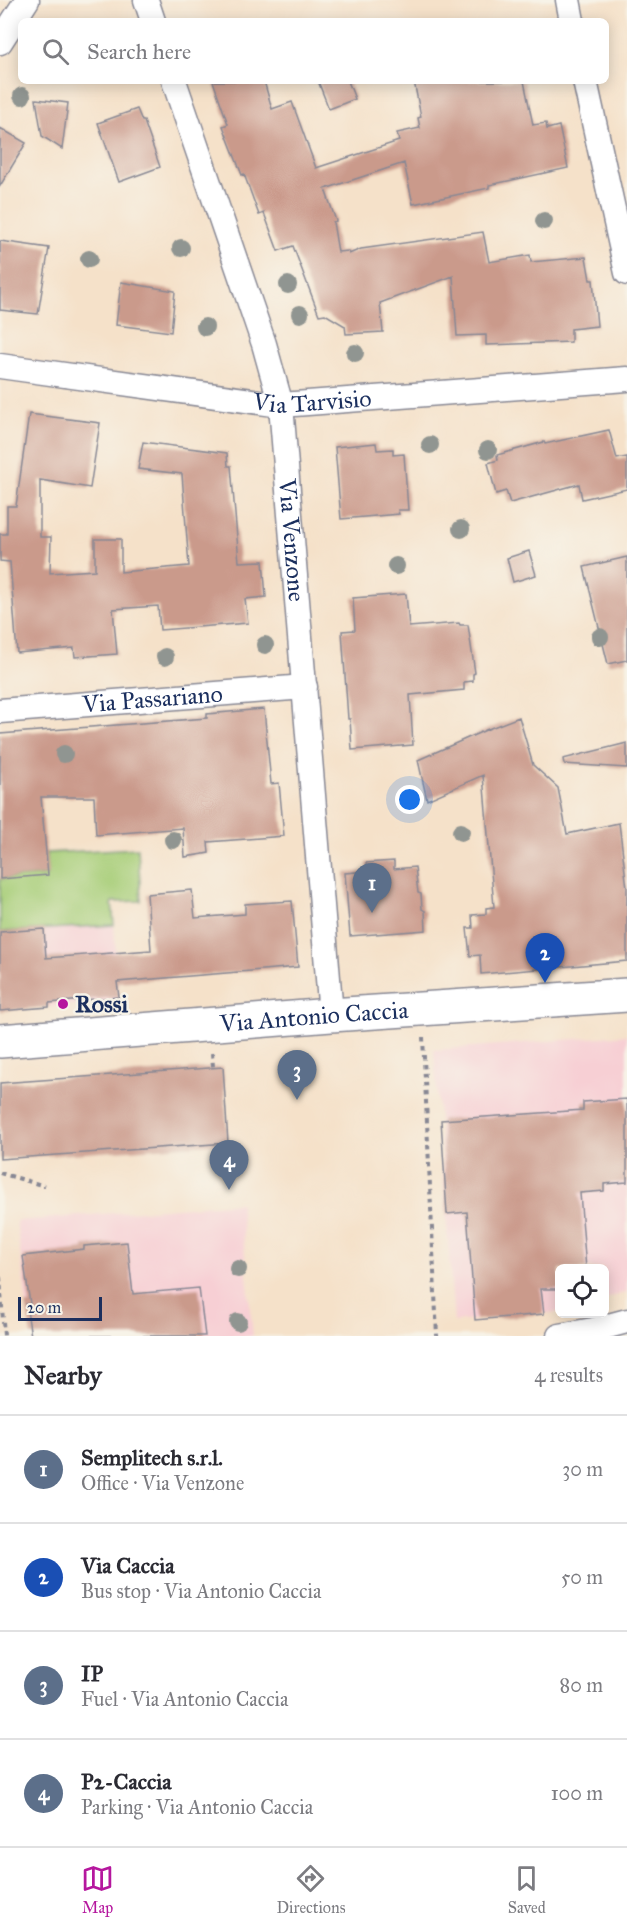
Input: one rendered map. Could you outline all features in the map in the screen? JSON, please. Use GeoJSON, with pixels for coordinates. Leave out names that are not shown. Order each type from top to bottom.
{"type":"FeatureCollection","features":[{"type":"Feature","properties":{"kind":"main road","name":"Via Antonio Caccia"},"geometry":{"type":"LineString","coordinates":[[0,1041],[627,995]]}},
{"type":"Feature","properties":{"kind":"street"},"geometry":{"type":"LineString","coordinates":[[0,42],[27,0]]}},
{"type":"Feature","properties":{"kind":"street"},"geometry":{"type":"LineString","coordinates":[[146,0],[152,18]]}},
{"type":"Feature","properties":{"kind":"street"},"geometry":{"type":"LineString","coordinates":[[568,0],[571,18]]}},
{"type":"Feature","properties":{"kind":"street","name":"Via Venzone"},"geometry":{"type":"LineString","coordinates":[[175,84],[264,344],[281,405],[331,1015]]}},
{"type":"Feature","properties":{"kind":"street"},"geometry":{"type":"LineString","coordinates":[[586,84],[627,273]]}},
{"type":"Feature","properties":{"kind":"street","name":"Via Tarvisio"},"geometry":{"type":"LineString","coordinates":[[0,366],[281,405],[627,379]]}},
{"type":"Feature","properties":{"kind":"street","name":"Via Passariano"},"geometry":{"type":"LineString","coordinates":[[0,711],[305,687]]}},
{"type":"Feature","properties":{"kind":"street"},"geometry":{"type":"LineString","coordinates":[[559,1336],[627,1321]]}},
{"type":"Feature","properties":{"kind":"path"},"geometry":{"type":"LineString","coordinates":[[423,1034],[437,1336]]}},
{"type":"Feature","properties":{"kind":"path"},"geometry":{"type":"LineString","coordinates":[[211,1049],[213,1067]]}},
{"type":"Feature","properties":{"kind":"path"},"geometry":{"type":"LineString","coordinates":[[219,1144],[222,1177]]}},
{"type":"Feature","properties":{"kind":"path"},"geometry":{"type":"LineString","coordinates":[[0,1173],[45,1186]]}},
{"type":"Feature","properties":{"kind":"path"},"geometry":{"type":"LineString","coordinates":[[0,1277],[4,1336]]}},
{"type":"Feature","properties":{"kind":"shaded area"},"geometry":{"type":"Polygon","coordinates":[[[114,925],[119,1001],[49,1007],[44,929],[114,925]]]}},
{"type":"Feature","properties":{"kind":"shaded area"},"geometry":{"type":"Polygon","coordinates":[[[627,1035],[627,1292],[609,1298],[609,1264],[555,1264],[555,1312],[454,1322],[434,1050],[627,1035]]]}},
{"type":"Feature","properties":{"kind":"shaded area"},"geometry":{"type":"Polygon","coordinates":[[[240,1203],[253,1336],[31,1336],[16,1221],[240,1203]]]}},
{"type":"Feature","properties":{"kind":"green space"},"geometry":{"type":"Polygon","coordinates":[[[138,848],[141,901],[112,902],[114,925],[0,932],[0,879],[47,875],[46,853],[138,848]]]}},
{"type":"Feature","properties":{"kind":"building"},"geometry":{"type":"Polygon","coordinates":[[[214,84],[265,84],[272,109],[292,102],[316,168],[399,141],[397,133],[420,128],[418,118],[421,117],[415,84],[525,84],[533,125],[546,123],[547,129],[559,126],[568,168],[413,204],[404,163],[325,189],[336,221],[333,222],[338,252],[348,251],[349,254],[361,249],[483,232],[489,262],[530,255],[531,262],[586,257],[590,280],[593,280],[597,326],[571,329],[571,342],[486,345],[486,335],[457,336],[453,276],[380,303],[383,332],[346,334],[345,326],[325,314],[319,315],[293,246],[278,251],[264,213],[259,215],[244,174],[242,175],[223,126],[228,124],[214,84]]]}},
{"type":"Feature","properties":{"kind":"building"},"geometry":{"type":"Polygon","coordinates":[[[319,84],[349,84],[355,99],[329,109],[319,84]]]}},
{"type":"Feature","properties":{"kind":"building"},"geometry":{"type":"Polygon","coordinates":[[[36,99],[68,103],[62,149],[42,136],[36,99]]]}},
{"type":"Feature","properties":{"kind":"building"},"geometry":{"type":"Polygon","coordinates":[[[137,109],[144,121],[160,167],[119,182],[98,123],[137,109]]]}},
{"type":"Feature","properties":{"kind":"building"},"geometry":{"type":"Polygon","coordinates":[[[0,128],[26,143],[0,186],[0,128]]]}},
{"type":"Feature","properties":{"kind":"building"},"geometry":{"type":"Polygon","coordinates":[[[0,241],[49,248],[38,314],[0,310],[0,241]]]}},
{"type":"Feature","properties":{"kind":"building"},"geometry":{"type":"Polygon","coordinates":[[[121,282],[175,291],[171,332],[116,325],[121,282]]]}},
{"type":"Feature","properties":{"kind":"building"},"geometry":{"type":"Polygon","coordinates":[[[29,414],[100,423],[90,488],[40,480],[40,537],[51,537],[50,573],[95,570],[95,539],[121,539],[121,572],[189,566],[182,474],[138,469],[143,442],[227,453],[228,466],[231,466],[239,562],[263,561],[266,597],[245,599],[248,623],[160,630],[158,606],[113,609],[117,654],[75,657],[74,648],[17,653],[10,562],[0,561],[0,534],[7,534],[7,506],[16,506],[29,414]]]}},
{"type":"Feature","properties":{"kind":"building"},"geometry":{"type":"Polygon","coordinates":[[[609,430],[617,459],[627,457],[627,489],[582,499],[579,484],[510,503],[506,491],[496,494],[488,463],[498,460],[497,455],[544,442],[545,444],[609,430]]]}},
{"type":"Feature","properties":{"kind":"building"},"geometry":{"type":"Polygon","coordinates":[[[376,443],[377,450],[393,449],[393,455],[404,454],[408,510],[398,510],[399,514],[341,519],[335,447],[376,443]]]}},
{"type":"Feature","properties":{"kind":"building"},"geometry":{"type":"Polygon","coordinates":[[[529,551],[536,575],[513,582],[507,558],[529,551]]]}},
{"type":"Feature","properties":{"kind":"building"},"geometry":{"type":"Polygon","coordinates":[[[627,557],[627,660],[608,664],[584,567],[627,557]]]}},
{"type":"Feature","properties":{"kind":"building"},"geometry":{"type":"Polygon","coordinates":[[[406,594],[409,627],[459,623],[468,625],[475,673],[473,681],[464,682],[464,690],[410,695],[413,745],[352,750],[342,631],[355,630],[353,598],[406,594]]]}},
{"type":"Feature","properties":{"kind":"building"},"geometry":{"type":"Polygon","coordinates":[[[264,709],[271,784],[279,783],[284,836],[208,842],[209,853],[185,857],[183,828],[96,835],[94,797],[41,797],[48,875],[0,879],[0,734],[207,718],[207,714],[264,709]]]}},
{"type":"Feature","properties":{"kind":"building"},"geometry":{"type":"Polygon","coordinates":[[[519,717],[533,765],[558,788],[567,834],[619,823],[627,888],[627,961],[481,974],[480,955],[470,956],[467,928],[473,928],[472,915],[486,914],[486,908],[494,907],[483,775],[427,800],[418,760],[519,717]]]}},
{"type":"Feature","properties":{"kind":"building"},"geometry":{"type":"Polygon","coordinates":[[[627,743],[627,768],[564,764],[563,759],[627,743]]]}},
{"type":"Feature","properties":{"kind":"building"},"geometry":{"type":"Polygon","coordinates":[[[394,861],[394,869],[415,867],[418,893],[421,894],[422,909],[425,911],[426,930],[350,936],[345,873],[368,871],[366,863],[394,861]]]}},
{"type":"Feature","properties":{"kind":"building"},"geometry":{"type":"Polygon","coordinates":[[[192,890],[195,918],[245,914],[245,904],[292,901],[298,967],[117,982],[119,997],[49,1003],[49,1007],[0,1011],[0,932],[44,929],[46,958],[151,950],[147,894],[192,890]]]}},
{"type":"Feature","properties":{"kind":"building"},"geometry":{"type":"Polygon","coordinates":[[[223,1067],[228,1143],[0,1159],[0,1083],[223,1067]]]}},
{"type":"Feature","properties":{"kind":"building"},"geometry":{"type":"Polygon","coordinates":[[[627,1099],[627,1182],[604,1184],[604,1191],[580,1193],[586,1264],[555,1264],[555,1289],[541,1289],[544,1314],[475,1320],[467,1212],[447,1214],[441,1120],[583,1110],[583,1102],[627,1099]]]}},
{"type":"Feature","properties":{"kind":"building"},"geometry":{"type":"Polygon","coordinates":[[[127,1242],[133,1294],[199,1288],[205,1336],[31,1336],[26,1304],[30,1304],[23,1256],[127,1242]]]}},
{"type":"Feature","properties":{"kind":"place","name":"Semplitech s.r.l."},"geometry":{"type":"Point","coordinates":[372,913]}},
{"type":"Feature","properties":{"kind":"place","name":"Via Caccia"},"geometry":{"type":"Point","coordinates":[545,983]}},
{"type":"Feature","properties":{"kind":"place","name":"Rossi"},"geometry":{"type":"Point","coordinates":[63,1004]}},
{"type":"Feature","properties":{"kind":"place","name":"IP"},"geometry":{"type":"Point","coordinates":[297,1100]}},
{"type":"Feature","properties":{"kind":"place","name":"P2-Caccia"},"geometry":{"type":"Point","coordinates":[229,1190]}}]}
